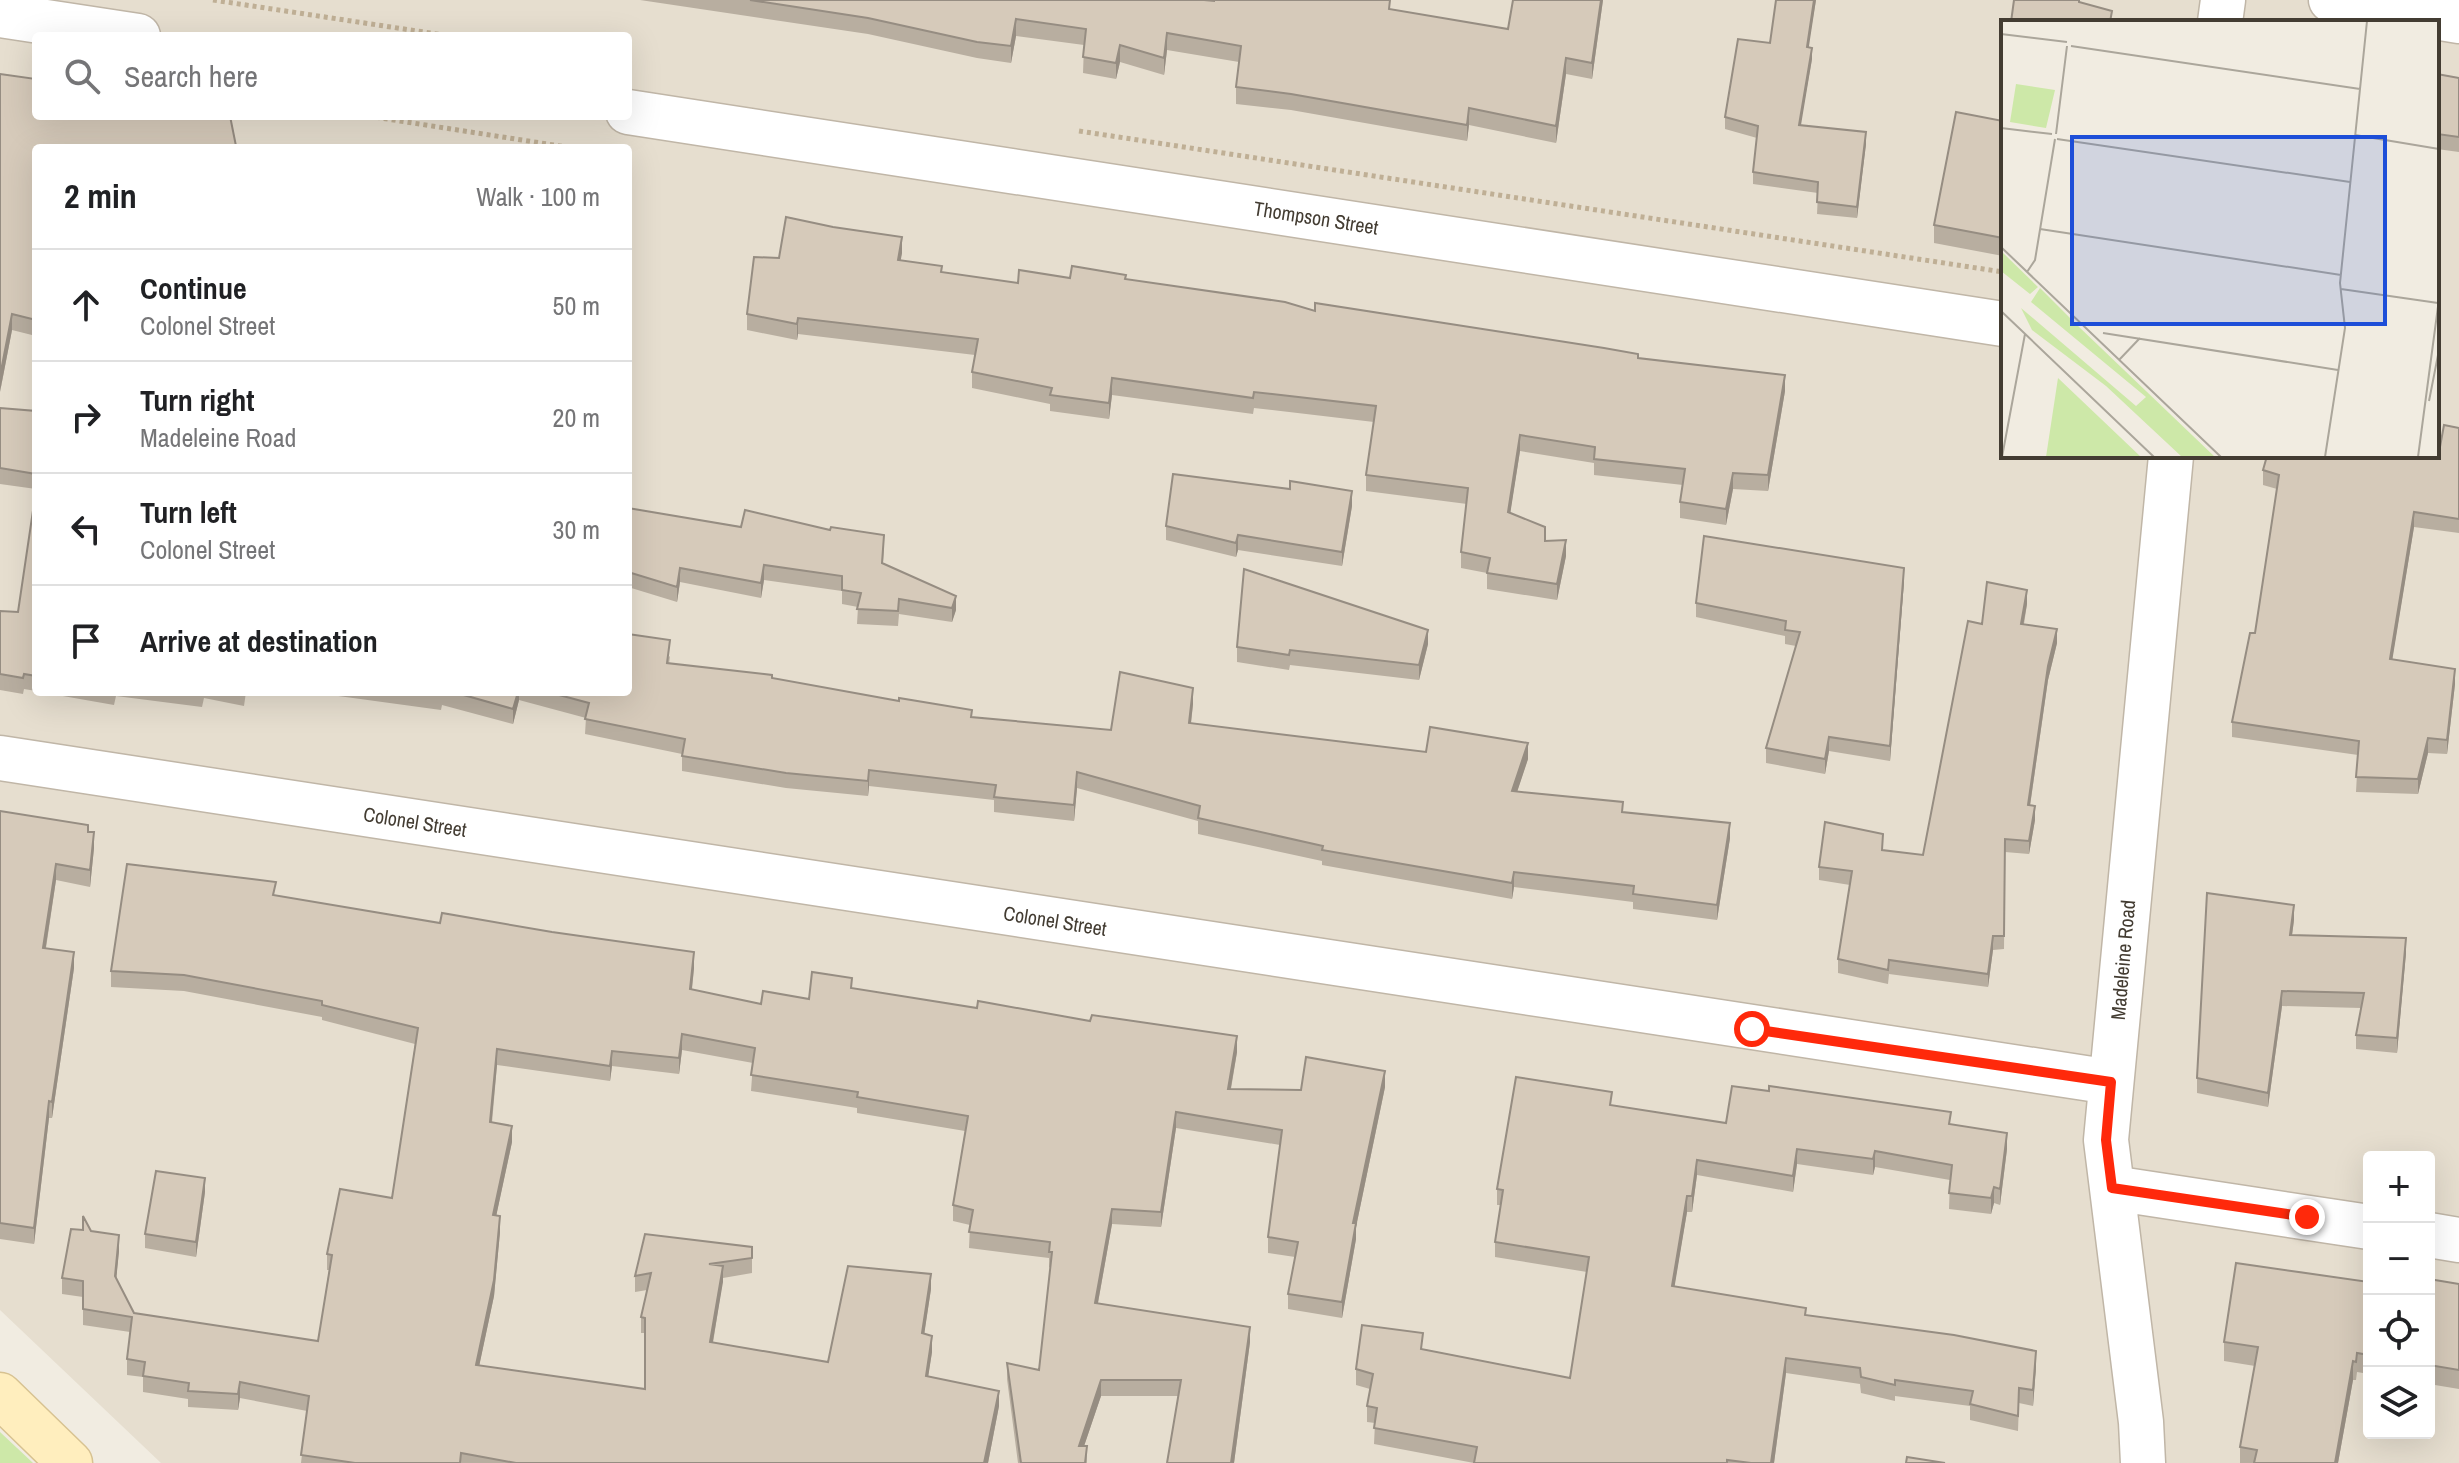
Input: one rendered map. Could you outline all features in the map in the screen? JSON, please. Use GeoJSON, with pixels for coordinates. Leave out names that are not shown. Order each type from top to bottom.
{"type":"FeatureCollection","features":[{"type":"Feature","properties":{"kind":"street"},"geometry":{"type":"LineString","coordinates":[[2220,20],[2223,0]]}},
{"type":"Feature","properties":{"kind":"street"},"geometry":{"type":"LineString","coordinates":[[2331,0],[2459,21]]}},
{"type":"Feature","properties":{"kind":"street"},"geometry":{"type":"LineString","coordinates":[[0,15],[112,32]]}},
{"type":"Feature","properties":{"kind":"street","name":"Thompson Street"},"geometry":{"type":"LineString","coordinates":[[632,113],[2001,324]]}},
{"type":"Feature","properties":{"kind":"street","name":"Madeleine Road"},"geometry":{"type":"LineString","coordinates":[[2143,1463],[2141,1422],[2106,1140],[2171,458]]}},
{"type":"Feature","properties":{"kind":"street","name":"Colonel Street"},"geometry":{"type":"LineString","coordinates":[[0,758],[2111,1082]]}},
{"type":"Feature","properties":{"kind":"street"},"geometry":{"type":"LineString","coordinates":[[2112,1188],[2363,1226]]}},
{"type":"Feature","properties":{"kind":"street"},"geometry":{"type":"LineString","coordinates":[[2435,1236],[2459,1240]]}},
{"type":"Feature","properties":{"kind":"street"},"geometry":{"type":"LineString","coordinates":[[0,1395],[70,1463]]}},
{"type":"Feature","properties":{"kind":"path"},"geometry":{"type":"LineString","coordinates":[[213,0],[424,32]]}},
{"type":"Feature","properties":{"kind":"path"},"geometry":{"type":"LineString","coordinates":[[394,120],[547,144]]}},
{"type":"Feature","properties":{"kind":"path"},"geometry":{"type":"LineString","coordinates":[[1071,130],[2001,272]]}},
{"type":"Feature","properties":{"kind":"shaded area"},"geometry":{"type":"Polygon","coordinates":[[[0,0],[2459,0],[2459,1463],[161,1463],[0,1310],[0,0]]]}},
{"type":"Feature","properties":{"kind":"green space"},"geometry":{"type":"Polygon","coordinates":[[[0,1432],[33,1463],[0,1463],[0,1432]]]}},
{"type":"Feature","properties":{"kind":"building"},"geometry":{"type":"Polygon","coordinates":[[[750,0],[1390,0],[1389,9],[1508,29],[1513,0],[1601,0],[1592,63],[1566,58],[1556,126],[1469,108],[1467,125],[1236,87],[1241,46],[1167,33],[1164,58],[1120,45],[1116,63],[1083,57],[1086,29],[1016,19],[1011,46],[977,42],[868,18],[750,0]]]}},
{"type":"Feature","properties":{"kind":"building"},"geometry":{"type":"Polygon","coordinates":[[[1776,0],[1814,0],[1807,47],[1812,48],[1799,125],[1866,132],[1857,207],[1817,202],[1818,182],[1753,172],[1758,126],[1725,117],[1738,39],[1770,43],[1776,0]]]}},
{"type":"Feature","properties":{"kind":"building"},"geometry":{"type":"Polygon","coordinates":[[[2014,0],[2079,0],[2112,11],[2110,20],[2011,20],[2014,0]]]}},
{"type":"Feature","properties":{"kind":"building"},"geometry":{"type":"Polygon","coordinates":[[[0,74],[32,78],[32,120],[231,120],[236,144],[32,144],[32,319],[12,314],[0,376],[0,74]]]}},
{"type":"Feature","properties":{"kind":"building"},"geometry":{"type":"Polygon","coordinates":[[[2439,74],[2459,78],[2459,137],[2439,134],[2439,74]]]}},
{"type":"Feature","properties":{"kind":"building"},"geometry":{"type":"Polygon","coordinates":[[[1956,112],[2001,121],[2001,238],[1934,225],[1956,112]]]}},
{"type":"Feature","properties":{"kind":"building"},"geometry":{"type":"Polygon","coordinates":[[[786,217],[902,237],[898,260],[942,266],[941,272],[1018,283],[1019,270],[1070,278],[1072,266],[1126,275],[1125,279],[1285,302],[1315,311],[1315,303],[1604,348],[1638,354],[1638,358],[1785,375],[1768,475],[1733,473],[1726,509],[1680,502],[1685,469],[1594,459],[1595,447],[1520,435],[1508,512],[1545,527],[1545,541],[1566,540],[1557,584],[1487,573],[1490,558],[1461,552],[1468,488],[1366,475],[1376,406],[1254,392],[1253,398],[1112,378],[1109,403],[1050,395],[1052,388],[972,372],[978,339],[798,318],[797,324],[747,314],[754,257],[779,258],[786,217]]]}},
{"type":"Feature","properties":{"kind":"building"},"geometry":{"type":"Polygon","coordinates":[[[0,408],[32,411],[32,473],[0,468],[0,408]]]}},
{"type":"Feature","properties":{"kind":"building"},"geometry":{"type":"Polygon","coordinates":[[[2444,425],[2459,428],[2459,519],[2414,512],[2390,659],[2455,669],[2447,740],[2428,738],[2418,779],[2356,777],[2359,741],[2232,722],[2250,633],[2255,633],[2279,475],[2263,470],[2266,458],[2439,458],[2444,425]]]}},
{"type":"Feature","properties":{"kind":"building"},"geometry":{"type":"Polygon","coordinates":[[[1173,474],[1290,489],[1290,481],[1352,491],[1342,552],[1238,535],[1236,543],[1166,526],[1173,474]]]}},
{"type":"Feature","properties":{"kind":"building"},"geometry":{"type":"Polygon","coordinates":[[[632,509],[741,527],[745,510],[830,530],[831,527],[884,535],[882,563],[956,596],[952,608],[899,599],[898,611],[857,609],[861,593],[842,590],[842,576],[764,565],[761,583],[680,568],[677,587],[632,573],[632,509]]]}},
{"type":"Feature","properties":{"kind":"building"},"geometry":{"type":"Polygon","coordinates":[[[32,517],[32,675],[24,674],[23,678],[0,674],[0,611],[18,612],[32,517]]]}},
{"type":"Feature","properties":{"kind":"building"},"geometry":{"type":"Polygon","coordinates":[[[1704,536],[1904,568],[1890,746],[1829,737],[1825,759],[1766,748],[1800,632],[1785,630],[1786,621],[1696,603],[1704,536]]]}},
{"type":"Feature","properties":{"kind":"building"},"geometry":{"type":"Polygon","coordinates":[[[1244,569],[1428,630],[1419,665],[1290,650],[1289,655],[1237,647],[1244,569]]]}},
{"type":"Feature","properties":{"kind":"building"},"geometry":{"type":"Polygon","coordinates":[[[1987,582],[2027,590],[2021,624],[2057,629],[2048,666],[2028,805],[2035,806],[2029,841],[2005,839],[2004,936],[1993,936],[1988,974],[1889,960],[1888,970],[1838,959],[1852,871],[1819,867],[1825,822],[1883,834],[1882,850],[1923,855],[1968,621],[1982,624],[1987,582]]]}},
{"type":"Feature","properties":{"kind":"building"},"geometry":{"type":"Polygon","coordinates":[[[632,635],[670,640],[667,663],[772,675],[772,678],[899,701],[899,698],[972,710],[971,717],[1111,730],[1120,672],[1193,688],[1189,723],[1426,752],[1430,727],[1528,743],[1512,791],[1623,802],[1622,812],[1730,823],[1717,905],[1633,894],[1634,886],[1514,872],[1512,883],[1322,850],[1323,846],[1198,818],[1200,806],[1077,772],[1074,805],[994,797],[996,785],[869,770],[868,781],[786,773],[682,756],[685,739],[585,719],[589,703],[563,696],[632,696],[632,635]]]}},
{"type":"Feature","properties":{"kind":"building"},"geometry":{"type":"Polygon","coordinates":[[[467,696],[517,696],[513,709],[467,696]]]}},
{"type":"Feature","properties":{"kind":"building"},"geometry":{"type":"Polygon","coordinates":[[[0,811],[88,825],[88,832],[94,832],[90,870],[56,864],[43,948],[74,952],[52,1102],[49,1101],[34,1228],[0,1223],[0,811]]]}},
{"type":"Feature","properties":{"kind":"building"},"geometry":{"type":"Polygon","coordinates":[[[127,864],[276,882],[273,895],[440,923],[442,913],[694,952],[690,989],[761,1004],[763,991],[809,999],[812,972],[852,978],[851,988],[977,1008],[978,1001],[1090,1021],[1092,1015],[1237,1036],[1228,1089],[1301,1090],[1306,1057],[1385,1071],[1353,1223],[1356,1223],[1342,1302],[1288,1294],[1298,1242],[1268,1237],[1282,1130],[1176,1112],[1161,1212],[1112,1209],[1095,1303],[1250,1327],[1231,1463],[1167,1463],[1181,1380],[1101,1380],[1079,1446],[1087,1446],[1085,1463],[1021,1463],[1007,1363],[1039,1370],[1052,1252],[1049,1252],[1050,1242],[969,1232],[973,1210],[953,1205],[968,1116],[857,1097],[858,1092],[751,1075],[755,1048],[682,1034],[679,1058],[612,1051],[610,1066],[497,1049],[490,1122],[512,1126],[493,1215],[500,1216],[494,1280],[476,1365],[645,1389],[645,1318],[641,1317],[651,1273],[635,1276],[645,1234],[752,1247],[752,1258],[709,1264],[723,1266],[710,1342],[828,1362],[848,1266],[931,1274],[922,1333],[932,1336],[926,1376],[999,1391],[984,1463],[516,1463],[461,1453],[460,1463],[355,1463],[301,1455],[309,1396],[240,1382],[238,1394],[188,1391],[189,1383],[143,1376],[145,1362],[127,1359],[132,1317],[83,1309],[83,1281],[62,1278],[71,1229],[83,1230],[83,1216],[91,1231],[119,1235],[115,1276],[134,1313],[318,1341],[332,1255],[327,1254],[340,1189],[392,1198],[418,1028],[322,1005],[322,1001],[184,975],[111,971],[127,864]]]}},
{"type":"Feature","properties":{"kind":"building"},"geometry":{"type":"Polygon","coordinates":[[[2207,893],[2294,905],[2290,935],[2406,938],[2397,1038],[2356,1035],[2364,993],[2282,991],[2268,1093],[2197,1078],[2207,893]]]}},
{"type":"Feature","properties":{"kind":"building"},"geometry":{"type":"Polygon","coordinates":[[[1516,1077],[1612,1092],[1610,1105],[1726,1123],[1732,1086],[1769,1091],[1769,1086],[1951,1112],[1949,1124],[2007,1133],[2000,1189],[1994,1187],[1991,1198],[1949,1193],[1952,1165],[1875,1151],[1873,1159],[1797,1149],[1793,1176],[1697,1160],[1692,1196],[1687,1196],[1672,1286],[1806,1308],[1805,1315],[1954,1335],[2036,1351],[2033,1390],[2019,1388],[2018,1416],[1970,1404],[1973,1391],[1895,1380],[1895,1385],[1861,1377],[1860,1368],[1786,1358],[1771,1463],[1727,1460],[1727,1463],[1474,1463],[1477,1447],[1374,1428],[1377,1408],[1367,1406],[1373,1374],[1356,1369],[1362,1325],[1423,1333],[1421,1349],[1570,1378],[1589,1257],[1495,1242],[1503,1190],[1497,1189],[1516,1077]]]}},
{"type":"Feature","properties":{"kind":"building"},"geometry":{"type":"Polygon","coordinates":[[[156,1171],[205,1178],[196,1242],[145,1234],[156,1171]]]}},
{"type":"Feature","properties":{"kind":"building"},"geometry":{"type":"Polygon","coordinates":[[[2236,1263],[2363,1281],[2363,1354],[2357,1353],[2356,1362],[2353,1361],[2335,1463],[2254,1463],[2257,1450],[2240,1447],[2258,1347],[2224,1342],[2236,1263]]]}},
{"type":"Feature","properties":{"kind":"building"},"geometry":{"type":"Polygon","coordinates":[[[2435,1280],[2459,1284],[2459,1370],[2435,1366],[2435,1280]]]}},
{"type":"Feature","properties":{"kind":"building"},"geometry":{"type":"Polygon","coordinates":[[[1907,1457],[1945,1463],[1906,1463],[1907,1457]]]}},
{"type":"Feature","properties":{"kind":"route"},"geometry":{"type":"LineString","coordinates":[[1752,1029],[2111,1082],[2106,1140],[2112,1188],[2307,1217]]}}]}
